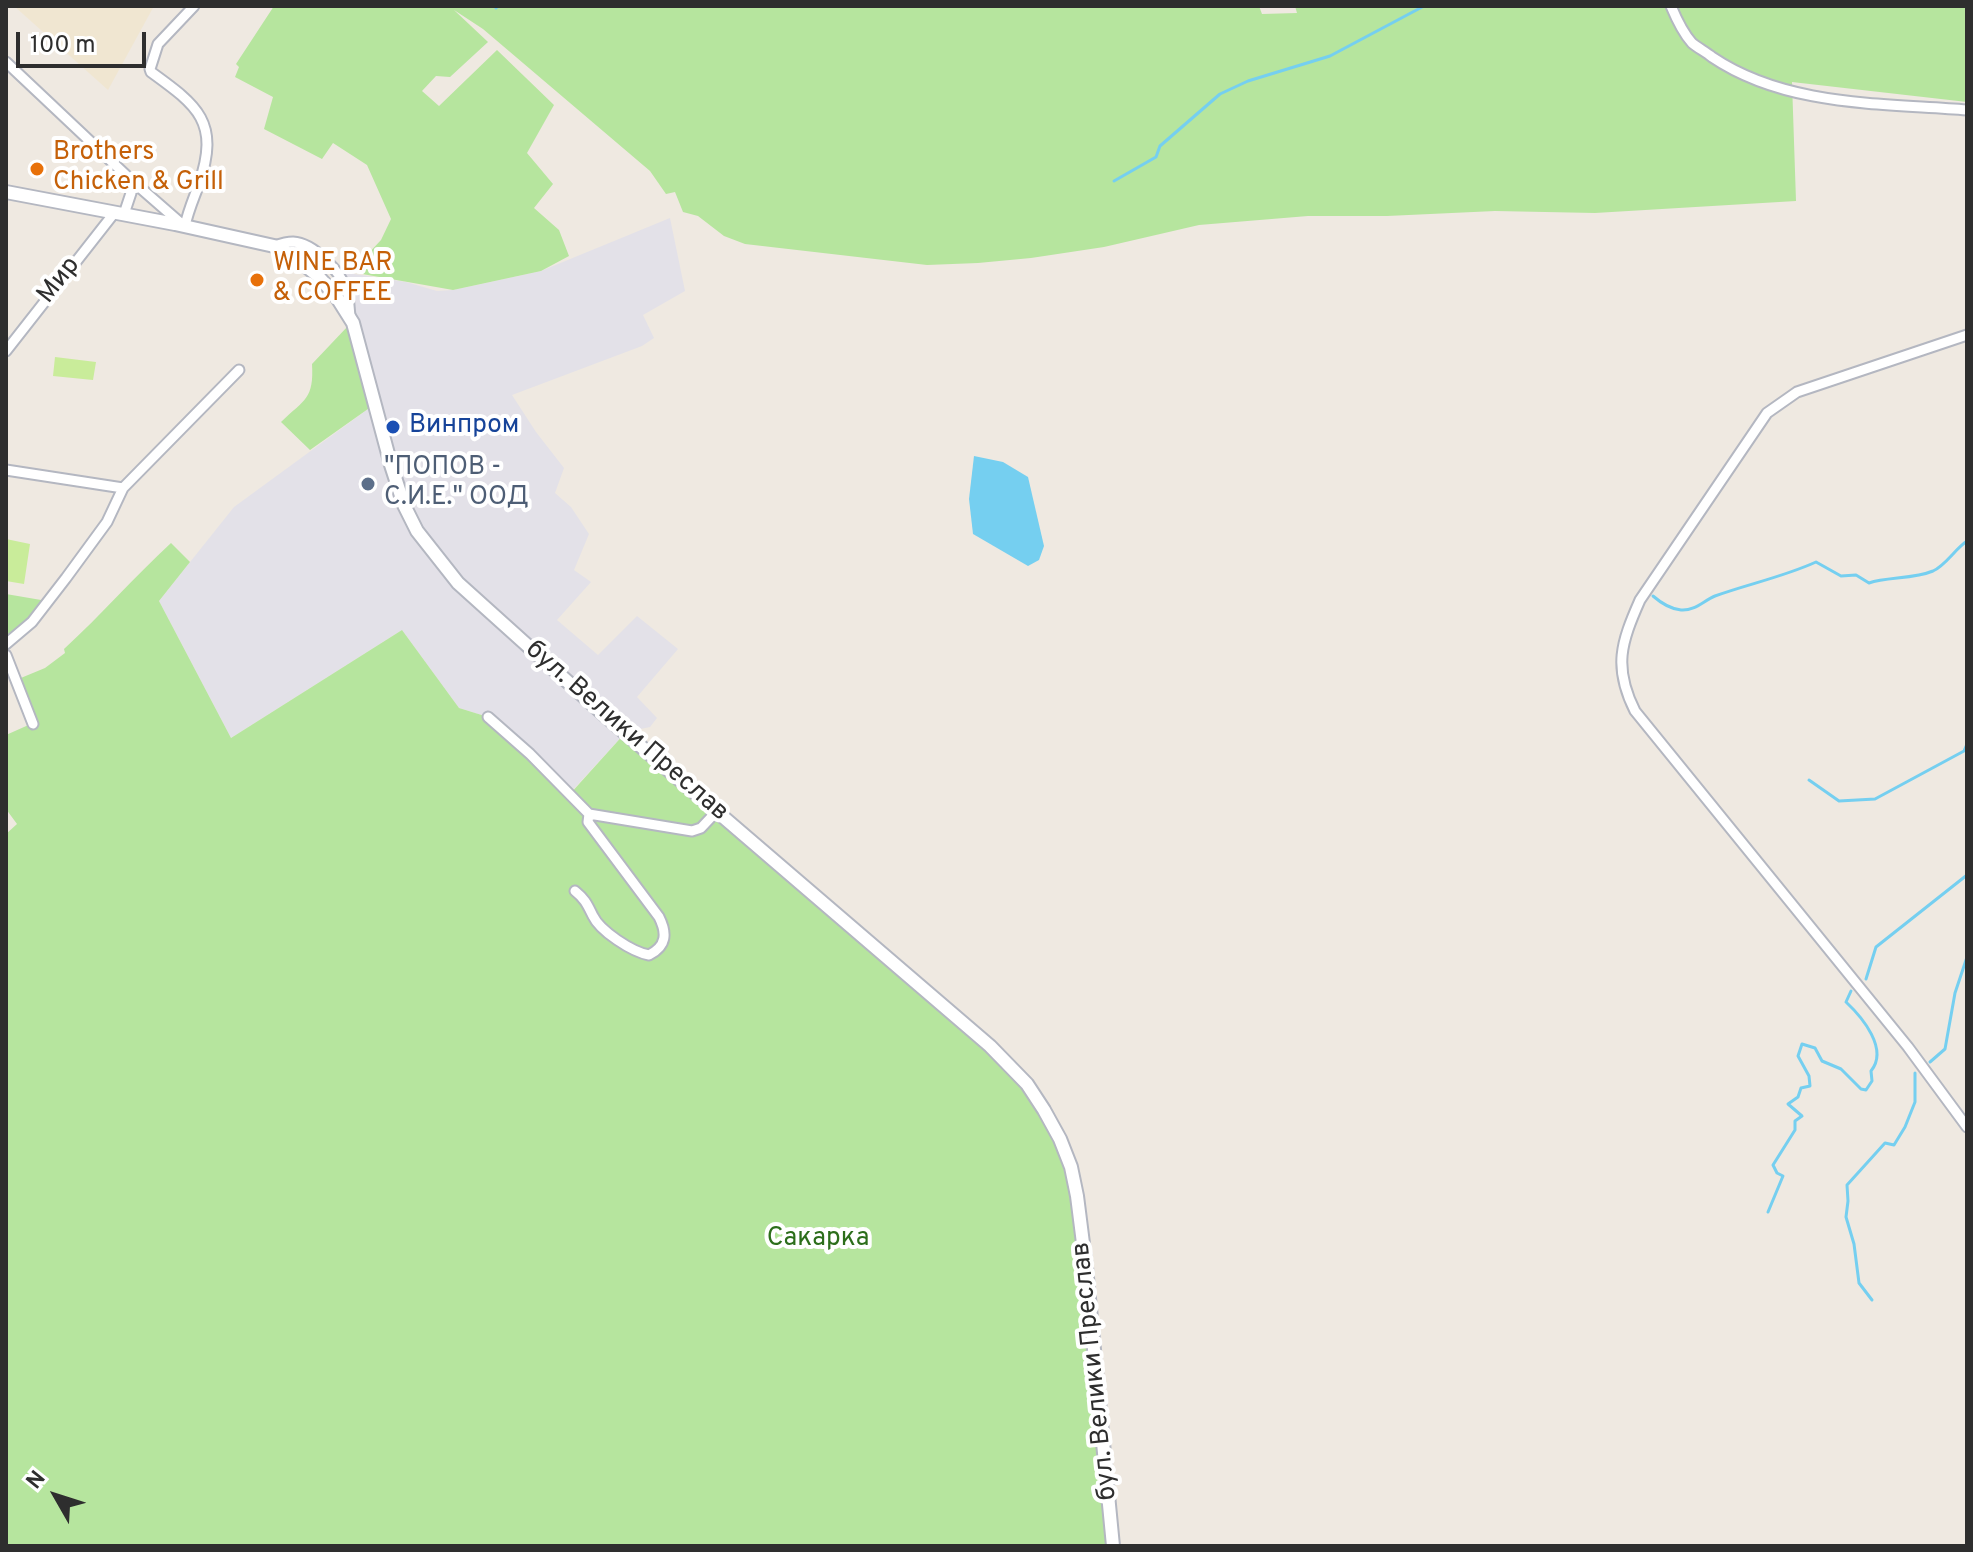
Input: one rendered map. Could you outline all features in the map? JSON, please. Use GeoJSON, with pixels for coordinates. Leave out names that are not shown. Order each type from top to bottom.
{"type":"FeatureCollection","features":[{"type":"Feature","properties":{"kind":"main road","name":"бул. Велики Преслав"},"geometry":{"type":"LineString","coordinates":[[6,192],[274,246],[292,255],[317,275],[350,316],[404,505],[417,531],[474,599],[990,1046],[1027,1084],[1060,1139],[1077,1196],[1113,1546]]}},
{"type":"Feature","properties":{"kind":"main road","name":"бул. Велики Преслав"},"geometry":{"type":"LineString","coordinates":[[248,240],[288,262],[316,285],[337,310],[359,349]]}},
{"type":"Feature","properties":{"kind":"street"},"geometry":{"type":"LineString","coordinates":[[6,62],[184,226],[200,183],[208,137],[194,104],[150,69],[158,44],[194,6]]}},
{"type":"Feature","properties":{"kind":"street"},"geometry":{"type":"LineString","coordinates":[[1671,6],[1692,43],[1723,64],[1758,81],[1835,100],[1967,110]]}},
{"type":"Feature","properties":{"kind":"street"},"geometry":{"type":"LineString","coordinates":[[119,213],[131,193],[129,178]]}},
{"type":"Feature","properties":{"kind":"street","name":"Мир"},"geometry":{"type":"LineString","coordinates":[[6,351],[119,213]]}},
{"type":"Feature","properties":{"kind":"street"},"geometry":{"type":"LineString","coordinates":[[1967,335],[1797,392],[1767,413],[1640,600],[1625,633],[1620,663],[1624,689],[1635,711],[1908,1047],[1967,1127]]}},
{"type":"Feature","properties":{"kind":"street"},"geometry":{"type":"LineString","coordinates":[[6,644],[32,622],[66,578],[107,522],[123,488],[239,370]]}},
{"type":"Feature","properties":{"kind":"street"},"geometry":{"type":"LineString","coordinates":[[6,470],[123,488]]}},
{"type":"Feature","properties":{"kind":"street"},"geometry":{"type":"LineString","coordinates":[[6,655],[33,724]]}},
{"type":"Feature","properties":{"kind":"street"},"geometry":{"type":"LineString","coordinates":[[488,717],[530,754],[589,814]]}},
{"type":"Feature","properties":{"kind":"street"},"geometry":{"type":"LineString","coordinates":[[589,814],[692,831],[701,828],[717,811]]}},
{"type":"Feature","properties":{"kind":"street"},"geometry":{"type":"LineString","coordinates":[[575,891],[590,906],[593,918],[625,945],[649,955],[661,947],[666,937],[659,917],[588,822],[589,814]]}},
{"type":"Feature","properties":{"kind":"shaded area"},"geometry":{"type":"Polygon","coordinates":[[[14,6],[154,6],[108,90],[14,6]]]}},
{"type":"Feature","properties":{"kind":"shaded area"},"geometry":{"type":"Polygon","coordinates":[[[670,218],[685,291],[643,315],[654,338],[642,346],[512,395],[564,468],[555,493],[571,507],[589,534],[574,570],[591,582],[557,620],[598,655],[637,616],[678,649],[637,697],[657,718],[650,727],[626,732],[569,794],[488,717],[459,708],[402,630],[231,738],[159,601],[234,507],[375,404],[347,292],[335,271],[406,282],[437,291],[453,290],[541,271],[670,218]]]}},
{"type":"Feature","properties":{"kind":"green space"},"geometry":{"type":"Polygon","coordinates":[[[274,6],[1259,6],[1262,14],[1297,13],[1295,6],[1967,6],[1967,102],[1792,82],[1796,201],[1595,213],[1495,211],[1308,216],[1199,225],[1104,247],[1031,258],[927,265],[745,244],[724,236],[698,216],[683,212],[675,192],[666,194],[650,171],[483,29],[454,10],[488,42],[450,77],[436,76],[422,91],[439,106],[497,50],[554,105],[527,153],[553,184],[534,208],[559,230],[569,256],[541,271],[453,290],[351,272],[381,240],[391,219],[367,165],[333,143],[322,159],[264,129],[273,97],[235,77],[239,67],[236,64],[274,6]]]}},
{"type":"Feature","properties":{"kind":"green space"},"geometry":{"type":"Polygon","coordinates":[[[348,326],[375,404],[310,450],[281,422],[306,398],[311,385],[312,364],[348,326]]]}},
{"type":"Feature","properties":{"kind":"green space"},"geometry":{"type":"Polygon","coordinates":[[[55,357],[96,362],[93,380],[53,376],[55,357]]]}},
{"type":"Feature","properties":{"kind":"green space"},"geometry":{"type":"Polygon","coordinates":[[[6,539],[30,544],[24,584],[6,581],[6,539]]]}},
{"type":"Feature","properties":{"kind":"green space","name":"Сакарка"},"geometry":{"type":"Polygon","coordinates":[[[171,543],[190,562],[159,601],[231,738],[402,630],[459,708],[488,717],[570,794],[626,732],[1027,1084],[1071,1167],[1113,1546],[6,1546],[6,834],[17,824],[6,809],[6,735],[33,723],[16,680],[45,668],[65,653],[64,649],[171,543]]]}},
{"type":"Feature","properties":{"kind":"green space"},"geometry":{"type":"Polygon","coordinates":[[[6,594],[47,601],[6,644],[6,594]]]}},
{"type":"Feature","properties":{"kind":"water"},"geometry":{"type":"Polygon","coordinates":[[[974,456],[1003,462],[1028,477],[1044,546],[1039,560],[1028,566],[973,534],[969,499],[974,456]]]}},
{"type":"Feature","properties":{"kind":"waterway"},"geometry":{"type":"LineString","coordinates":[[1114,181],[1156,157],[1160,146],[1220,94],[1248,81],[1330,56],[1424,6]]}},
{"type":"Feature","properties":{"kind":"waterway"},"geometry":{"type":"LineString","coordinates":[[1653,596],[1669,607],[1686,610],[1715,596],[1816,562],[1841,576],[1856,575],[1869,583],[1918,575],[1938,568],[1967,541]]}},
{"type":"Feature","properties":{"kind":"waterway"},"geometry":{"type":"LineString","coordinates":[[1809,780],[1839,801],[1875,799],[1964,751],[1967,744]]}},
{"type":"Feature","properties":{"kind":"waterway"},"geometry":{"type":"LineString","coordinates":[[1866,979],[1876,947],[1967,875]]}},
{"type":"Feature","properties":{"kind":"waterway"},"geometry":{"type":"LineString","coordinates":[[1930,1062],[1945,1049],[1955,993],[1967,957]]}},
{"type":"Feature","properties":{"kind":"waterway"},"geometry":{"type":"LineString","coordinates":[[1768,1212],[1783,1176],[1777,1173],[1773,1165],[1795,1130],[1795,1121],[1802,1116],[1788,1104],[1798,1097],[1801,1088],[1810,1086],[1809,1076],[1798,1056],[1802,1044],[1815,1048],[1822,1061],[1841,1069],[1861,1089],[1866,1090],[1872,1081],[1871,1071],[1877,1053],[1875,1043],[1866,1025],[1846,1002],[1851,991]]}},
{"type":"Feature","properties":{"kind":"waterway"},"geometry":{"type":"LineString","coordinates":[[1872,1300],[1859,1283],[1854,1244],[1846,1217],[1847,1185],[1885,1143],[1894,1145],[1905,1127],[1915,1102],[1915,1073]]}},
{"type":"Feature","properties":{"kind":"place","name":"Brothers Chicken & Grill"},"geometry":{"type":"Point","coordinates":[37,169]}},
{"type":"Feature","properties":{"kind":"place","name":"WINE BAR & COFFEE"},"geometry":{"type":"Point","coordinates":[257,280]}},
{"type":"Feature","properties":{"kind":"place","name":"Винпром"},"geometry":{"type":"Point","coordinates":[393,427]}},
{"type":"Feature","properties":{"kind":"place","name":"\"ПОПОВ - С.И.Е.\" ООД"},"geometry":{"type":"Point","coordinates":[368,484]}}]}
